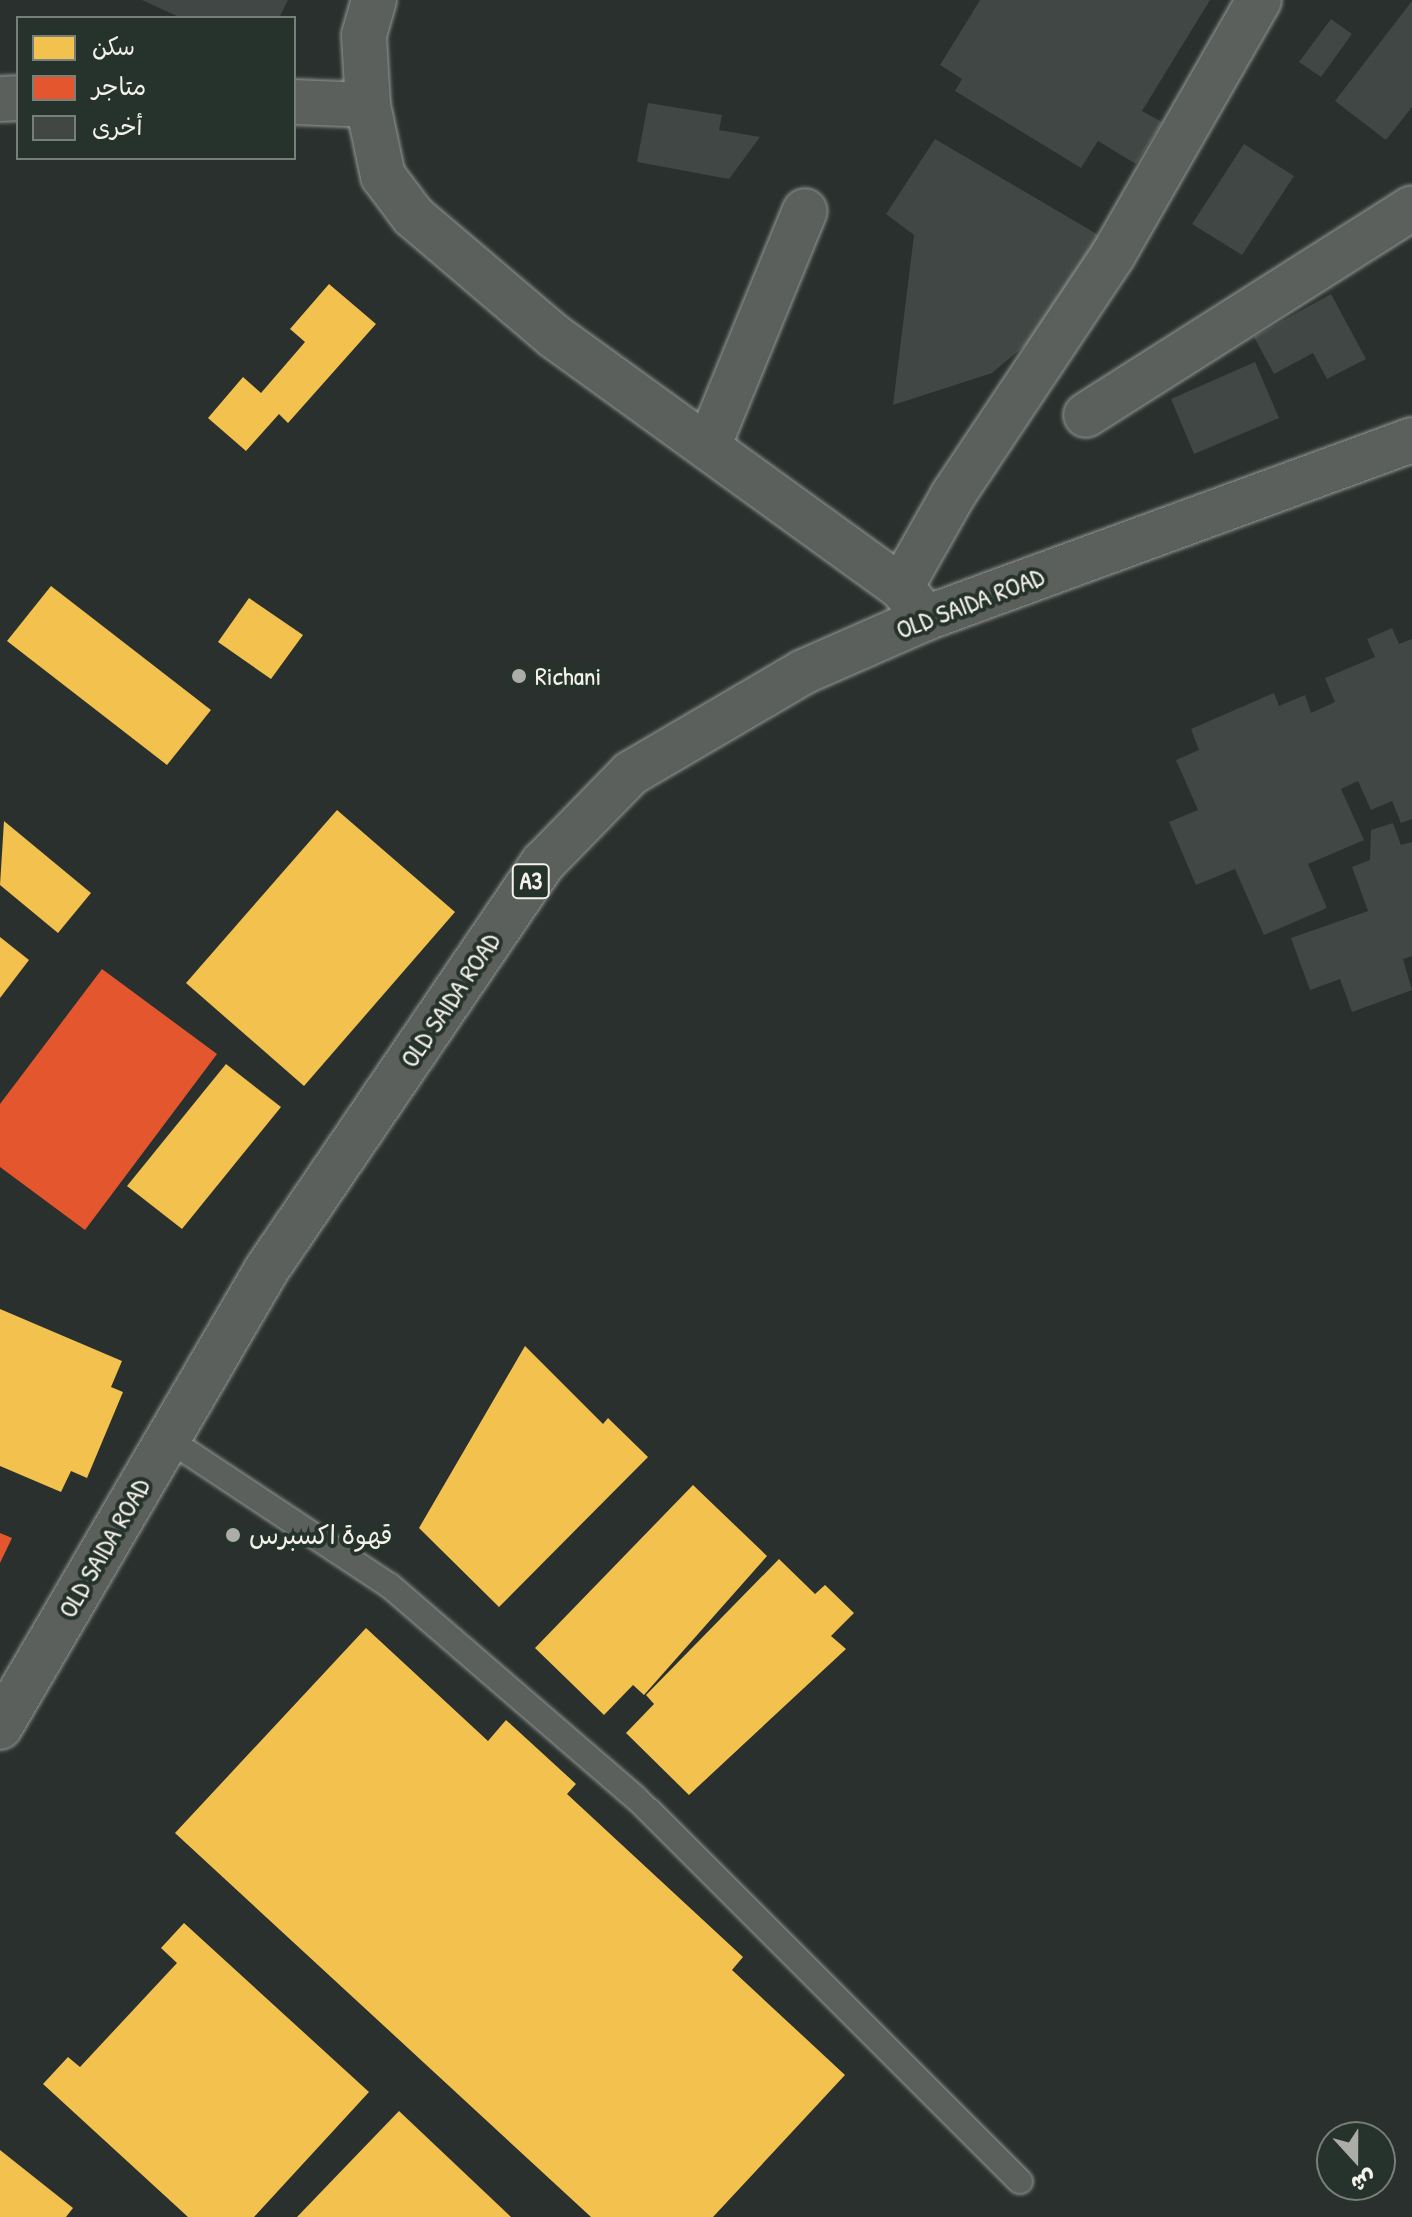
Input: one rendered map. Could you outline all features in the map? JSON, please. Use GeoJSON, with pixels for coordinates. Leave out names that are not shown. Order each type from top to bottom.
{"type":"FeatureCollection","features":[{"type":"Feature","properties":{"kind":"main road"},"geometry":{"type":"LineString","coordinates":[[374,0],[364,36],[368,105],[383,176],[413,216],[554,336],[914,602],[953,495],[1113,255],[1259,0]]}},
{"type":"Feature","properties":{"kind":"main road"},"geometry":{"type":"LineString","coordinates":[[296,102],[368,105]]}},
{"type":"Feature","properties":{"kind":"main road"},"geometry":{"type":"LineString","coordinates":[[1086,415],[1412,208]]}},
{"type":"Feature","properties":{"kind":"main road"},"geometry":{"type":"LineString","coordinates":[[708,447],[805,211]]}},
{"type":"Feature","properties":{"kind":"main road","name":"OLD SAIDA ROAD"},"geometry":{"type":"LineString","coordinates":[[0,1727],[267,1269],[544,862],[644,765],[803,672],[914,602],[1412,440]]}},
{"type":"Feature","properties":{"kind":"lane"},"geometry":{"type":"LineString","coordinates":[[168,1439],[389,1585],[635,1797],[1020,2181]]}},
{"type":"Feature","properties":{"kind":"building: سكن"},"geometry":{"type":"Polygon","coordinates":[[[329,284],[376,324],[288,423],[279,414],[246,451],[208,418],[243,377],[261,393],[305,342],[290,329],[329,284]]]}},
{"type":"Feature","properties":{"kind":"building: سكن"},"geometry":{"type":"Polygon","coordinates":[[[51,586],[211,710],[167,765],[7,641],[51,586]]]}},
{"type":"Feature","properties":{"kind":"building: سكن"},"geometry":{"type":"Polygon","coordinates":[[[249,598],[303,635],[271,679],[218,642],[249,598]]]}},
{"type":"Feature","properties":{"kind":"building: سكن"},"geometry":{"type":"Polygon","coordinates":[[[337,810],[455,912],[304,1086],[186,983],[337,810]]]}},
{"type":"Feature","properties":{"kind":"building: سكن"},"geometry":{"type":"Polygon","coordinates":[[[4,821],[91,893],[58,933],[0,885],[4,821]]]}},
{"type":"Feature","properties":{"kind":"building: سكن"},"geometry":{"type":"Polygon","coordinates":[[[0,937],[29,960],[0,998],[0,937]]]}},
{"type":"Feature","properties":{"kind":"building: سكن"},"geometry":{"type":"Polygon","coordinates":[[[226,1064],[281,1107],[182,1229],[127,1186],[226,1064]]]}},
{"type":"Feature","properties":{"kind":"building: سكن"},"geometry":{"type":"Polygon","coordinates":[[[0,1309],[122,1361],[111,1387],[123,1392],[87,1478],[71,1471],[61,1492],[0,1466],[0,1309]]]}},
{"type":"Feature","properties":{"kind":"building: سكن"},"geometry":{"type":"Polygon","coordinates":[[[525,1346],[603,1424],[608,1418],[648,1457],[499,1607],[419,1528],[525,1346]]]}},
{"type":"Feature","properties":{"kind":"building: سكن"},"geometry":{"type":"Polygon","coordinates":[[[693,1485],[767,1556],[644,1695],[633,1685],[604,1715],[535,1648],[693,1485]]]}},
{"type":"Feature","properties":{"kind":"building: سكن"},"geometry":{"type":"Polygon","coordinates":[[[779,1559],[815,1594],[825,1585],[854,1613],[831,1636],[846,1649],[689,1795],[626,1733],[654,1704],[646,1695],[779,1559]]]}},
{"type":"Feature","properties":{"kind":"building: سكن"},"geometry":{"type":"Polygon","coordinates":[[[366,1628],[488,1741],[506,1720],[576,1784],[567,1794],[743,1957],[732,1970],[845,2075],[713,2217],[591,2217],[175,1833],[366,1628]]]}},
{"type":"Feature","properties":{"kind":"building: سكن"},"geometry":{"type":"Polygon","coordinates":[[[184,1923],[369,2092],[254,2217],[188,2217],[43,2084],[68,2057],[80,2067],[177,1963],[161,1948],[184,1923]]]}},
{"type":"Feature","properties":{"kind":"building: سكن"},"geometry":{"type":"Polygon","coordinates":[[[399,2111],[511,2217],[297,2217],[399,2111]]]}},
{"type":"Feature","properties":{"kind":"building: سكن"},"geometry":{"type":"Polygon","coordinates":[[[0,2150],[73,2208],[66,2217],[0,2217],[0,2150]]]}},
{"type":"Feature","properties":{"kind":"building: متاجر"},"geometry":{"type":"Polygon","coordinates":[[[102,969],[217,1054],[85,1230],[0,1167],[0,1104],[102,969]]]}},
{"type":"Feature","properties":{"kind":"building: متاجر"},"geometry":{"type":"Polygon","coordinates":[[[0,1533],[12,1538],[0,1563],[0,1533]]]}},
{"type":"Feature","properties":{"kind":"building: أخرى"},"geometry":{"type":"Polygon","coordinates":[[[142,0],[288,0],[280,16],[177,16],[142,0]]]}},
{"type":"Feature","properties":{"kind":"building: أخرى"},"geometry":{"type":"Polygon","coordinates":[[[980,0],[1210,0],[1142,111],[1162,122],[1136,164],[1098,141],[1081,168],[955,91],[962,79],[940,65],[980,0]]]}},
{"type":"Feature","properties":{"kind":"building: أخرى"},"geometry":{"type":"Polygon","coordinates":[[[1412,1],[1412,107],[1386,140],[1335,101],[1412,1]]]}},
{"type":"Feature","properties":{"kind":"building: أخرى"},"geometry":{"type":"Polygon","coordinates":[[[1331,19],[1352,34],[1321,77],[1299,62],[1331,19]]]}},
{"type":"Feature","properties":{"kind":"building: أخرى"},"geometry":{"type":"Polygon","coordinates":[[[648,103],[722,115],[719,130],[760,137],[729,179],[637,162],[648,103]]]}},
{"type":"Feature","properties":{"kind":"building: أخرى"},"geometry":{"type":"Polygon","coordinates":[[[935,139],[1107,240],[1052,323],[992,373],[893,405],[914,235],[886,214],[935,139]]]}},
{"type":"Feature","properties":{"kind":"building: أخرى"},"geometry":{"type":"Polygon","coordinates":[[[1244,144],[1294,176],[1242,255],[1192,224],[1244,144]]]}},
{"type":"Feature","properties":{"kind":"building: أخرى"},"geometry":{"type":"Polygon","coordinates":[[[1331,294],[1366,359],[1327,379],[1313,353],[1274,374],[1254,337],[1331,294]]]}},
{"type":"Feature","properties":{"kind":"building: أخرى"},"geometry":{"type":"Polygon","coordinates":[[[1255,362],[1279,418],[1194,454],[1171,399],[1255,362]]]}},
{"type":"Feature","properties":{"kind":"building: أخرى"},"geometry":{"type":"Polygon","coordinates":[[[1392,628],[1399,644],[1412,639],[1412,819],[1401,823],[1392,801],[1371,810],[1358,781],[1341,789],[1364,840],[1308,864],[1327,908],[1264,935],[1235,869],[1196,885],[1169,822],[1198,810],[1176,760],[1199,750],[1191,729],[1274,693],[1279,706],[1305,695],[1311,713],[1335,702],[1325,678],[1375,657],[1367,639],[1392,628]]]}},
{"type":"Feature","properties":{"kind":"building: أخرى"},"geometry":{"type":"Polygon","coordinates":[[[1393,823],[1401,845],[1412,842],[1412,956],[1403,959],[1412,990],[1352,1012],[1340,979],[1310,990],[1291,938],[1368,911],[1352,867],[1370,860],[1371,830],[1393,823]]]}},
{"type":"Feature","properties":{"kind":"place","name":"Richani"},"geometry":{"type":"Point","coordinates":[519,676]}},
{"type":"Feature","properties":{"kind":"place","name":"قهوة اكسبرس"},"geometry":{"type":"Point","coordinates":[233,1535]}}]}
